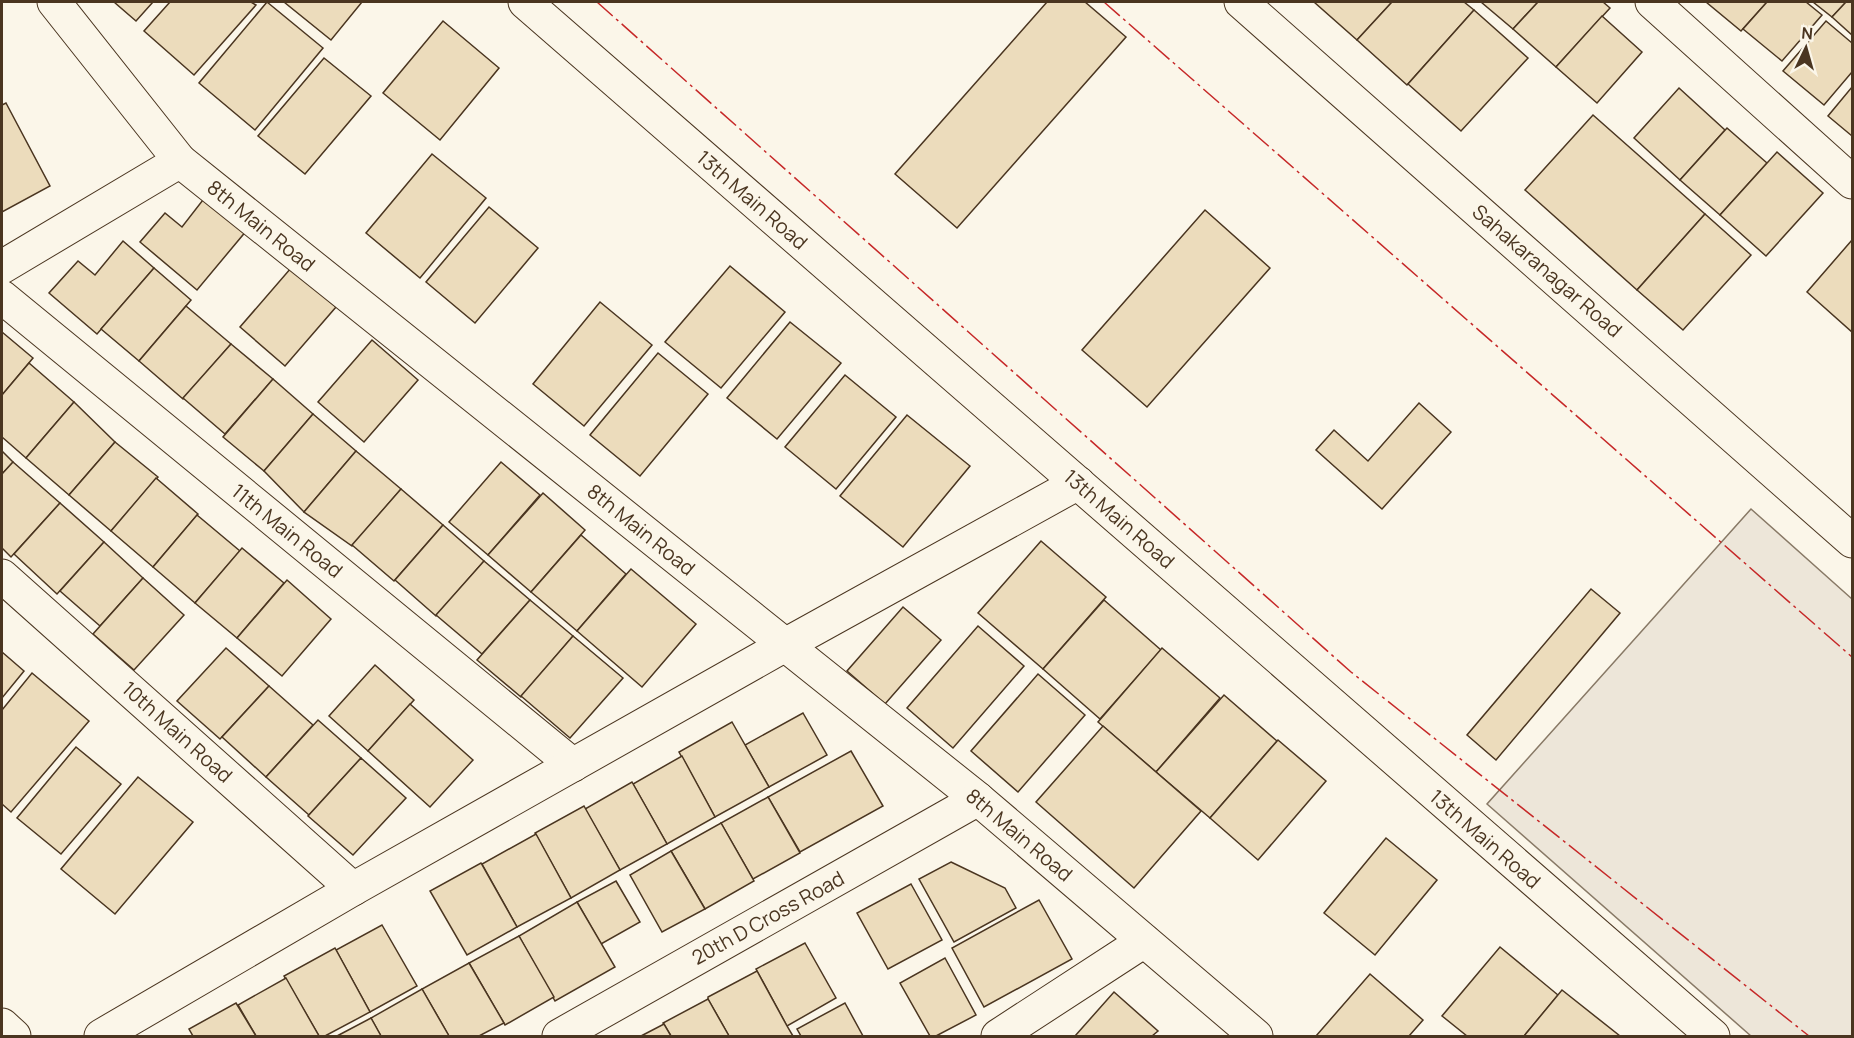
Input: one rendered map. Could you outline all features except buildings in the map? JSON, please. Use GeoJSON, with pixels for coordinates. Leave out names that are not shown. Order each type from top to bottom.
{"type":"FeatureCollection","features":[{"type":"Feature","properties":{"kind":"street","name":"8th Main Road"},"geometry":{"type":"LineString","coordinates":[[54,2],[180,161],[978,799],[1256,1036]]}},
{"type":"Feature","properties":{"kind":"street","name":"13th Main Road"},"geometry":{"type":"LineString","coordinates":[[525,2],[1713,1036]]}},
{"type":"Feature","properties":{"kind":"street","name":"Sahakaranagar Road"},"geometry":{"type":"LineString","coordinates":[[1241,2],[1852,541]]}},
{"type":"Feature","properties":{"kind":"street"},"geometry":{"type":"LineString","coordinates":[[1652,2],[1852,182]]}},
{"type":"Feature","properties":{"kind":"street"},"geometry":{"type":"LineString","coordinates":[[2,267],[180,161]]}},
{"type":"Feature","properties":{"kind":"street","name":"11th Main Road"},"geometry":{"type":"LineString","coordinates":[[2,297],[573,765]]}},
{"type":"Feature","properties":{"kind":"street"},"geometry":{"type":"LineString","coordinates":[[101,1036],[352,889],[1078,483]]}},
{"type":"Feature","properties":{"kind":"street","name":"10th Main Road"},"geometry":{"type":"LineString","coordinates":[[2,576],[352,889]]}},
{"type":"Feature","properties":{"kind":"street","name":"20th D Cross Road"},"geometry":{"type":"LineString","coordinates":[[559,1036],[978,799]]}},
{"type":"Feature","properties":{"kind":"street"},"geometry":{"type":"LineString","coordinates":[[998,1036],[1144,941]]}},
{"type":"Feature","properties":{"kind":"street"},"geometry":{"type":"LineString","coordinates":[[2,1026],[14,1036]]}},
{"type":"Feature","properties":{"kind":"shaded area"},"geometry":{"type":"Polygon","coordinates":[[[1751,509],[1852,599],[1852,1036],[1751,1036],[1487,804],[1751,509]]]}},
{"type":"Feature","properties":{"kind":"power"},"geometry":{"type":"LineString","coordinates":[[597,2],[1351,672],[1809,1036]]}},
{"type":"Feature","properties":{"kind":"power"},"geometry":{"type":"LineString","coordinates":[[1104,2],[1852,657]]}}]}
